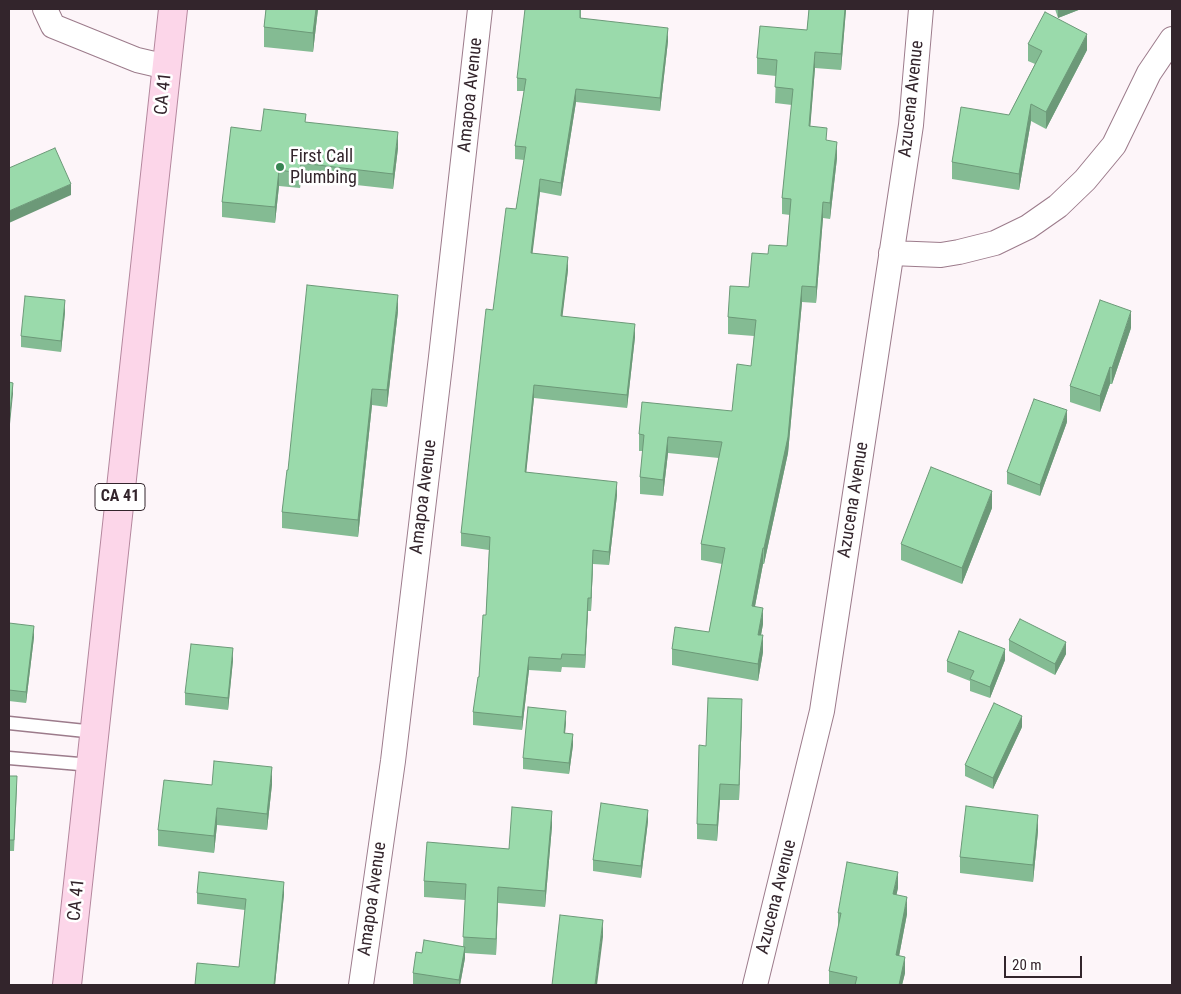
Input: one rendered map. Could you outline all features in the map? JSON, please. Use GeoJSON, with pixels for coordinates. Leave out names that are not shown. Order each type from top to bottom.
{"type":"FeatureCollection","features":[{"type":"Feature","properties":{"kind":"main road","name":"CA 41"},"geometry":{"type":"LineString","coordinates":[[67,985],[173,9]]}},
{"type":"Feature","properties":{"kind":"street"},"geometry":{"type":"LineString","coordinates":[[44,9],[53,26],[137,60],[167,67]]}},
{"type":"Feature","properties":{"kind":"street","name":"Amapoa Avenue"},"geometry":{"type":"LineString","coordinates":[[361,985],[393,762],[480,9]]}},
{"type":"Feature","properties":{"kind":"street","name":"Azucena Avenue"},"geometry":{"type":"LineString","coordinates":[[755,985],[822,711],[911,125],[921,9]]}},
{"type":"Feature","properties":{"kind":"street"},"geometry":{"type":"LineString","coordinates":[[891,253],[941,255],[995,242],[1028,227],[1058,206],[1085,180],[1114,145],[1149,73],[1172,39]]}},
{"type":"Feature","properties":{"kind":"lane"},"geometry":{"type":"LineString","coordinates":[[9,723],[94,732]]}},
{"type":"Feature","properties":{"kind":"lane"},"geometry":{"type":"LineString","coordinates":[[9,758],[91,766]]}},
{"type":"Feature","properties":{"kind":"building"},"geometry":{"type":"Polygon","coordinates":[[[266,9],[316,9],[313,33],[264,27],[266,9]]]}},
{"type":"Feature","properties":{"kind":"building"},"geometry":{"type":"Polygon","coordinates":[[[525,9],[580,9],[580,18],[668,28],[660,98],[576,89],[561,183],[540,179],[531,253],[568,257],[561,316],[635,324],[627,395],[534,385],[525,472],[617,482],[609,552],[593,550],[591,598],[588,598],[585,655],[562,654],[561,659],[529,657],[522,717],[473,712],[479,677],[483,615],[486,615],[490,537],[461,533],[486,309],[493,310],[506,208],[516,209],[526,147],[515,146],[526,79],[517,78],[525,9]]]}},
{"type":"Feature","properties":{"kind":"building"},"geometry":{"type":"Polygon","coordinates":[[[809,9],[845,9],[841,54],[815,52],[809,126],[827,128],[826,140],[837,142],[830,203],[823,202],[816,287],[802,286],[788,437],[752,606],[763,608],[758,635],[763,635],[758,664],[672,649],[675,627],[709,632],[725,548],[701,544],[722,442],[668,437],[663,480],[640,477],[644,435],[639,434],[642,402],[732,411],[737,364],[751,366],[756,320],[728,317],[730,286],[749,287],[752,253],[768,254],[769,245],[787,246],[791,199],[782,198],[793,89],[775,87],[777,60],[757,58],[760,26],[807,30],[809,9]]]}},
{"type":"Feature","properties":{"kind":"building"},"geometry":{"type":"Polygon","coordinates":[[[1045,12],[1087,34],[1046,112],[1031,104],[1019,174],[952,162],[961,107],[1009,115],[1042,51],[1028,44],[1045,12]]]}},
{"type":"Feature","properties":{"kind":"building"},"geometry":{"type":"Polygon","coordinates":[[[264,109],[306,114],[305,122],[398,132],[393,174],[301,163],[300,173],[279,170],[275,207],[222,202],[231,127],[261,131],[264,109]]]}},
{"type":"Feature","properties":{"kind":"building"},"geometry":{"type":"Polygon","coordinates":[[[55,148],[71,184],[9,211],[9,168],[55,148]]]}},
{"type":"Feature","properties":{"kind":"building"},"geometry":{"type":"Polygon","coordinates":[[[307,285],[398,295],[387,390],[372,389],[358,520],[282,512],[307,285]]]}},
{"type":"Feature","properties":{"kind":"building"},"geometry":{"type":"Polygon","coordinates":[[[25,296],[65,300],[61,341],[21,336],[25,296]]]}},
{"type":"Feature","properties":{"kind":"building"},"geometry":{"type":"Polygon","coordinates":[[[1100,300],[1131,311],[1112,368],[1110,367],[1100,396],[1070,386],[1100,300]]]}},
{"type":"Feature","properties":{"kind":"building"},"geometry":{"type":"Polygon","coordinates":[[[9,382],[13,383],[9,423],[9,382]]]}},
{"type":"Feature","properties":{"kind":"building"},"geometry":{"type":"Polygon","coordinates":[[[1034,399],[1067,410],[1040,485],[1007,472],[1034,399]]]}},
{"type":"Feature","properties":{"kind":"building"},"geometry":{"type":"Polygon","coordinates":[[[931,467],[992,491],[962,568],[901,544],[931,467]]]}},
{"type":"Feature","properties":{"kind":"building"},"geometry":{"type":"Polygon","coordinates":[[[1020,619],[1066,642],[1055,664],[1009,640],[1020,619]]]}},
{"type":"Feature","properties":{"kind":"building"},"geometry":{"type":"Polygon","coordinates":[[[9,623],[34,626],[26,692],[9,690],[9,623]]]}},
{"type":"Feature","properties":{"kind":"building"},"geometry":{"type":"Polygon","coordinates":[[[959,631],[1005,649],[990,687],[970,679],[974,671],[947,661],[959,631]]]}},
{"type":"Feature","properties":{"kind":"building"},"geometry":{"type":"Polygon","coordinates":[[[191,644],[233,648],[228,698],[185,693],[191,644]]]}},
{"type":"Feature","properties":{"kind":"building"},"geometry":{"type":"Polygon","coordinates":[[[708,698],[742,699],[739,785],[720,784],[717,825],[697,824],[699,745],[706,746],[708,698]]]}},
{"type":"Feature","properties":{"kind":"building"},"geometry":{"type":"Polygon","coordinates":[[[994,703],[1022,716],[993,778],[965,765],[994,703]]]}},
{"type":"Feature","properties":{"kind":"building"},"geometry":{"type":"Polygon","coordinates":[[[528,707],[566,711],[564,733],[573,734],[569,763],[523,758],[528,707]]]}},
{"type":"Feature","properties":{"kind":"building"},"geometry":{"type":"Polygon","coordinates":[[[214,761],[272,767],[267,814],[217,808],[214,836],[158,830],[164,780],[212,785],[214,761]]]}},
{"type":"Feature","properties":{"kind":"building"},"geometry":{"type":"Polygon","coordinates":[[[9,776],[17,776],[14,840],[9,840],[9,776]]]}},
{"type":"Feature","properties":{"kind":"building"},"geometry":{"type":"Polygon","coordinates":[[[601,803],[648,810],[641,866],[593,860],[601,803]]]}},
{"type":"Feature","properties":{"kind":"building"},"geometry":{"type":"Polygon","coordinates":[[[966,806],[1038,815],[1033,865],[960,857],[966,806]]]}},
{"type":"Feature","properties":{"kind":"building"},"geometry":{"type":"Polygon","coordinates":[[[512,807],[552,811],[545,891],[498,887],[496,939],[463,937],[466,884],[424,881],[427,842],[509,849],[512,807]]]}},
{"type":"Feature","properties":{"kind":"building"},"geometry":{"type":"Polygon","coordinates":[[[847,862],[898,872],[893,894],[907,897],[896,955],[905,957],[899,985],[855,985],[857,977],[829,971],[841,913],[838,913],[847,862]]]}},
{"type":"Feature","properties":{"kind":"building"},"geometry":{"type":"Polygon","coordinates":[[[199,872],[284,882],[274,985],[195,985],[197,963],[239,967],[246,899],[197,893],[199,872]]]}},
{"type":"Feature","properties":{"kind":"building"},"geometry":{"type":"Polygon","coordinates":[[[560,915],[603,920],[595,985],[552,985],[560,915]]]}},
{"type":"Feature","properties":{"kind":"building"},"geometry":{"type":"Polygon","coordinates":[[[424,940],[465,947],[459,980],[413,973],[416,952],[422,953],[424,940]]]}},
{"type":"Feature","properties":{"kind":"place","name":"First Call Plumbing"},"geometry":{"type":"Point","coordinates":[280,167]}}]}
